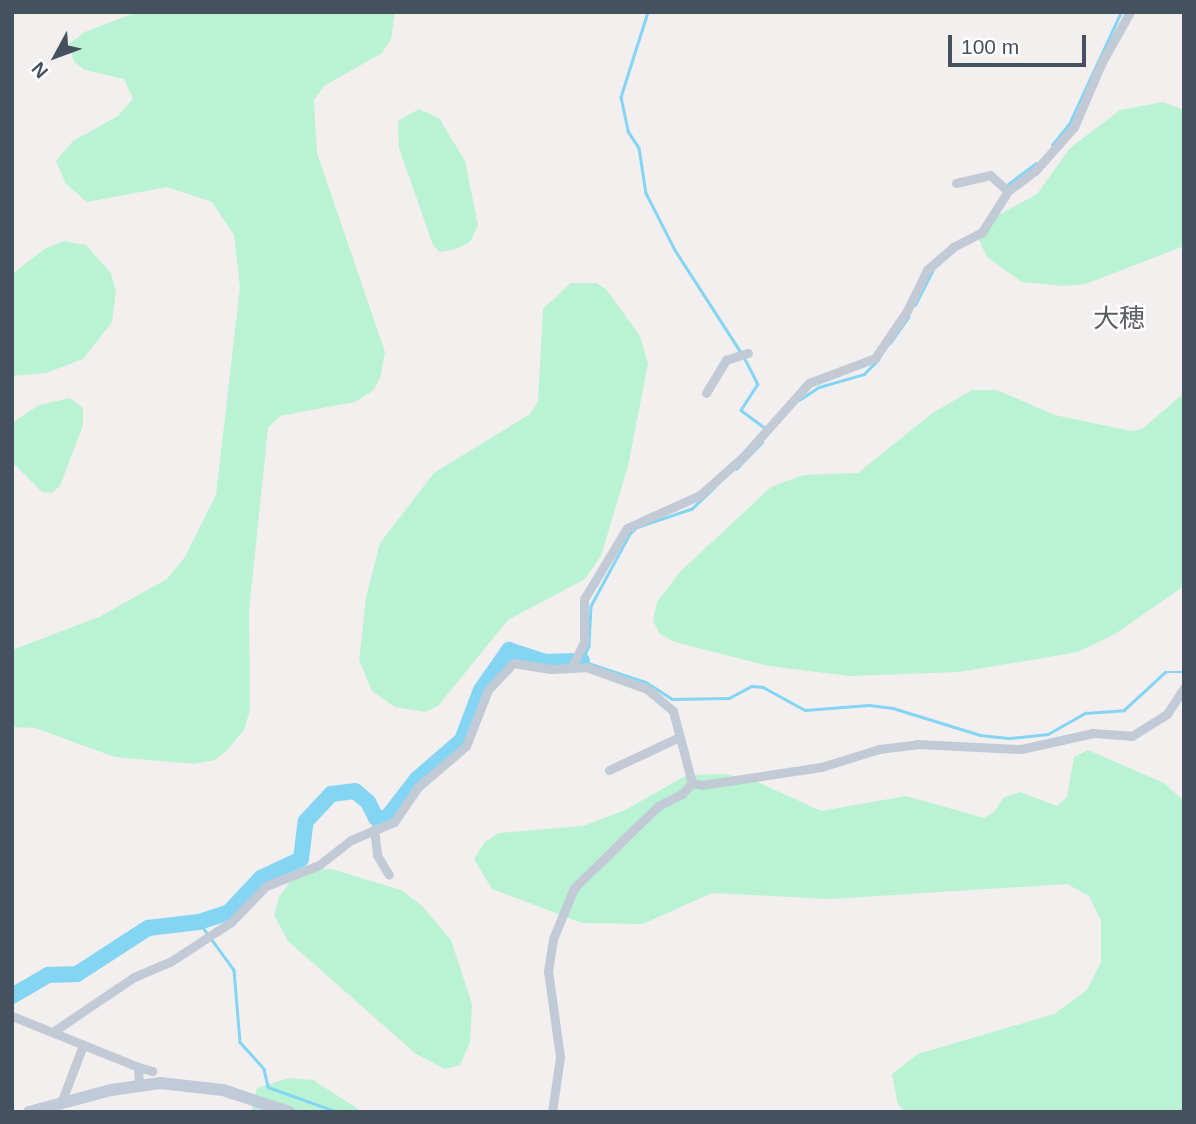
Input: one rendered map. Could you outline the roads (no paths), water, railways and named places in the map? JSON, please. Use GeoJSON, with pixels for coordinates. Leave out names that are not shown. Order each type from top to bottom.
{"type":"FeatureCollection","features":[{"type":"Feature","properties":{"kind":"main road"},"geometry":{"type":"LineString","coordinates":[[29,1112],[139,1085],[223,1090],[289,1112]]}},
{"type":"Feature","properties":{"kind":"street"},"geometry":{"type":"LineString","coordinates":[[571,668],[584,642],[584,599],[627,528],[700,495],[743,457],[809,383],[875,358],[907,311],[927,270],[953,247],[982,232],[1008,191],[1035,171],[1079,120],[1102,62],[1130,12]]}},
{"type":"Feature","properties":{"kind":"street"},"geometry":{"type":"LineString","coordinates":[[956,183],[990,175],[1008,191]]}},
{"type":"Feature","properties":{"kind":"street"},"geometry":{"type":"LineString","coordinates":[[706,393],[726,360],[748,353]]}},
{"type":"Feature","properties":{"kind":"street"},"geometry":{"type":"LineString","coordinates":[[54,1031],[134,977],[170,962],[231,922],[266,886],[319,865],[351,840],[394,822],[418,787],[466,746],[488,690],[504,668],[524,663],[551,669],[571,668],[615,675],[647,689],[673,711],[692,783]]}},
{"type":"Feature","properties":{"kind":"street"},"geometry":{"type":"LineString","coordinates":[[692,783],[716,785],[821,767],[879,749],[917,744],[1021,749],[1093,733],[1132,736],[1167,714],[1184,688]]}},
{"type":"Feature","properties":{"kind":"street"},"geometry":{"type":"LineString","coordinates":[[609,770],[679,737]]}},
{"type":"Feature","properties":{"kind":"street"},"geometry":{"type":"LineString","coordinates":[[552,1112],[560,1057],[548,971],[553,939],[573,888],[658,806],[682,794],[692,783]]}},
{"type":"Feature","properties":{"kind":"street"},"geometry":{"type":"LineString","coordinates":[[374,829],[377,855],[389,875]]}},
{"type":"Feature","properties":{"kind":"street"},"geometry":{"type":"LineString","coordinates":[[13,1018],[54,1031],[152,1071]]}},
{"type":"Feature","properties":{"kind":"street"},"geometry":{"type":"LineString","coordinates":[[61,1103],[83,1045]]}},
{"type":"Feature","properties":{"kind":"street"},"geometry":{"type":"LineString","coordinates":[[138,1067],[139,1085]]}},
{"type":"Feature","properties":{"kind":"waterway"},"geometry":{"type":"LineString","coordinates":[[648,12],[621,97],[628,131],[639,148],[646,193],[675,250],[740,351]]}},
{"type":"Feature","properties":{"kind":"waterway"},"geometry":{"type":"LineString","coordinates":[[1052,145],[1069,124],[1121,12]]}},
{"type":"Feature","properties":{"kind":"waterway"},"geometry":{"type":"LineString","coordinates":[[1007,185],[1036,163]]}},
{"type":"Feature","properties":{"kind":"waterway"},"geometry":{"type":"LineString","coordinates":[[915,305],[933,270]]}},
{"type":"Feature","properties":{"kind":"waterway"},"geometry":{"type":"LineString","coordinates":[[890,343],[908,317]]}},
{"type":"Feature","properties":{"kind":"waterway"},"geometry":{"type":"LineString","coordinates":[[744,357],[758,384],[741,410],[766,429]]}},
{"type":"Feature","properties":{"kind":"waterway"},"geometry":{"type":"LineString","coordinates":[[799,400],[819,387],[864,374],[878,360]]}},
{"type":"Feature","properties":{"kind":"waterway"},"geometry":{"type":"LineString","coordinates":[[736,469],[762,442]]}},
{"type":"Feature","properties":{"kind":"waterway"},"geometry":{"type":"LineString","coordinates":[[715,487],[692,509],[636,528],[630,534],[591,606],[589,646],[582,661],[646,682],[672,699],[729,698],[752,686],[763,687],[805,710],[869,705],[893,708],[980,735],[1010,738],[1048,734],[1085,713],[1124,710],[1165,672],[1184,672]]}},
{"type":"Feature","properties":{"kind":"waterway"},"geometry":{"type":"LineString","coordinates":[[12,996],[48,975],[77,974],[148,928],[199,922],[229,912],[261,878],[301,859],[306,821],[331,794],[355,791],[368,802],[376,818],[387,818],[417,779],[462,740],[481,690],[509,650],[545,662],[582,661]]}},
{"type":"Feature","properties":{"kind":"waterway"},"geometry":{"type":"LineString","coordinates":[[199,922],[234,970],[240,1042],[264,1069],[268,1087],[338,1112]]}},
{"type":"Feature","properties":{"kind":"district","name":"大穂"},"geometry":{"type":"Point","coordinates":[1119,319]}}]}
